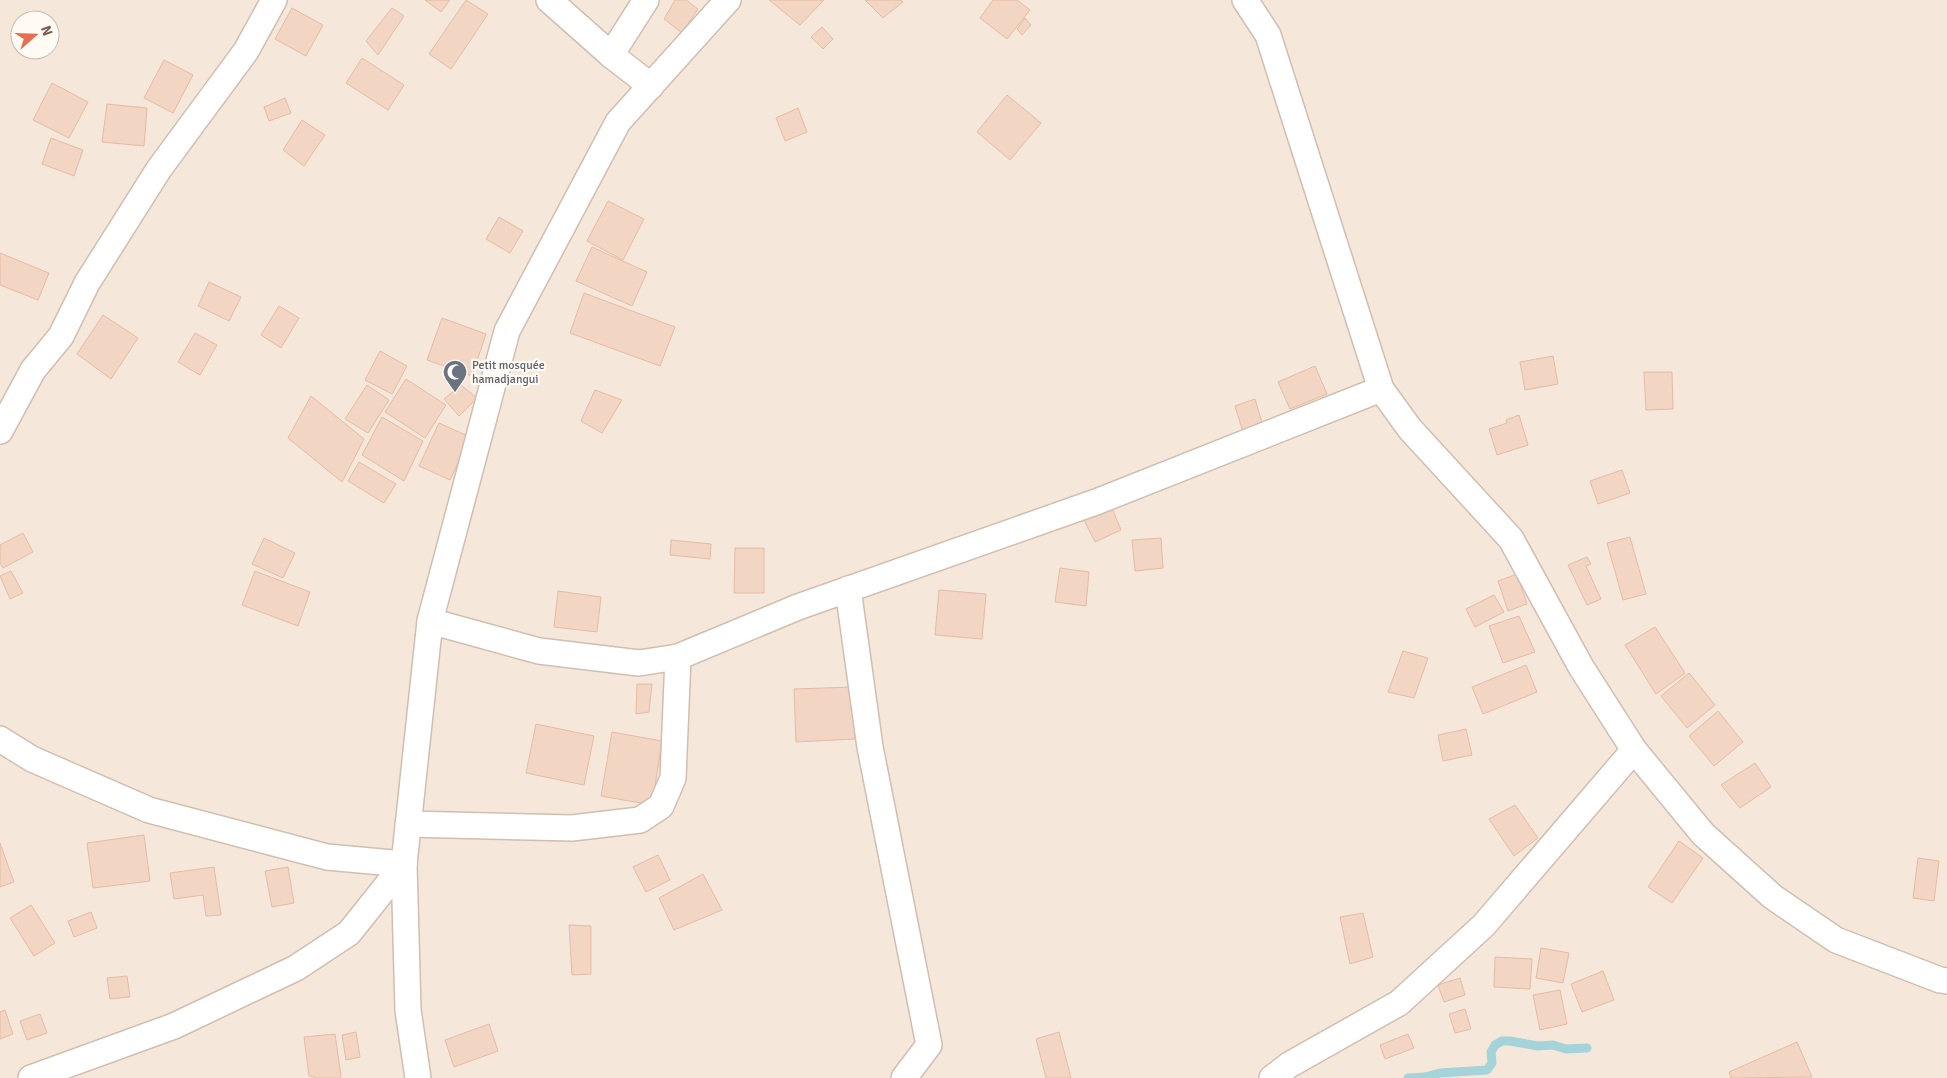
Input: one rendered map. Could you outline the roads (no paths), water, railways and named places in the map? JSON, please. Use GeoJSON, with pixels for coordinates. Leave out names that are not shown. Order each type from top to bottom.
{"type":"FeatureCollection","features":[{"type":"Feature","properties":{"kind":"street"},"geometry":{"type":"LineString","coordinates":[[0,431],[33,370],[61,336],[92,275],[159,170],[246,51],[274,0]]}},
{"type":"Feature","properties":{"kind":"street"},"geometry":{"type":"LineString","coordinates":[[549,0],[611,55],[651,86]]}},
{"type":"Feature","properties":{"kind":"street"},"geometry":{"type":"LineString","coordinates":[[611,55],[646,0]]}},
{"type":"Feature","properties":{"kind":"street"},"geometry":{"type":"LineString","coordinates":[[418,1078],[408,1010],[404,864],[430,621],[507,331],[618,122],[728,0]]}},
{"type":"Feature","properties":{"kind":"street"},"geometry":{"type":"LineString","coordinates":[[1245,0],[1268,35],[1381,389],[1410,429],[1510,539],[1580,667],[1634,750],[1703,834],[1773,897],[1836,940],[1947,981]]}},
{"type":"Feature","properties":{"kind":"street"},"geometry":{"type":"LineString","coordinates":[[430,621],[539,651],[639,663],[678,657],[798,607],[1096,502],[1381,389]]}},
{"type":"Feature","properties":{"kind":"street"},"geometry":{"type":"LineString","coordinates":[[848,589],[870,747],[929,1045],[904,1078]]}},
{"type":"Feature","properties":{"kind":"street"},"geometry":{"type":"LineString","coordinates":[[408,824],[572,828],[640,820],[661,806],[673,778],[678,657]]}},
{"type":"Feature","properties":{"kind":"street"},"geometry":{"type":"LineString","coordinates":[[0,739],[32,759],[149,810],[327,857],[404,864]]}},
{"type":"Feature","properties":{"kind":"street"},"geometry":{"type":"LineString","coordinates":[[1272,1078],[1289,1065],[1399,1003],[1484,925],[1634,750]]}},
{"type":"Feature","properties":{"kind":"street"},"geometry":{"type":"LineString","coordinates":[[31,1078],[174,1026],[296,968],[349,933],[404,864]]}},
{"type":"Feature","properties":{"kind":"waterway"},"geometry":{"type":"LineString","coordinates":[[1408,1078],[1425,1077],[1440,1073],[1487,1070],[1492,1063],[1491,1052],[1495,1045],[1502,1041],[1538,1046],[1553,1045],[1566,1049],[1587,1048]]}},
{"type":"Feature","properties":{"kind":"place","name":"Petit mosquée hamadjangui"},"geometry":{"type":"Point","coordinates":[455,393]}}]}
